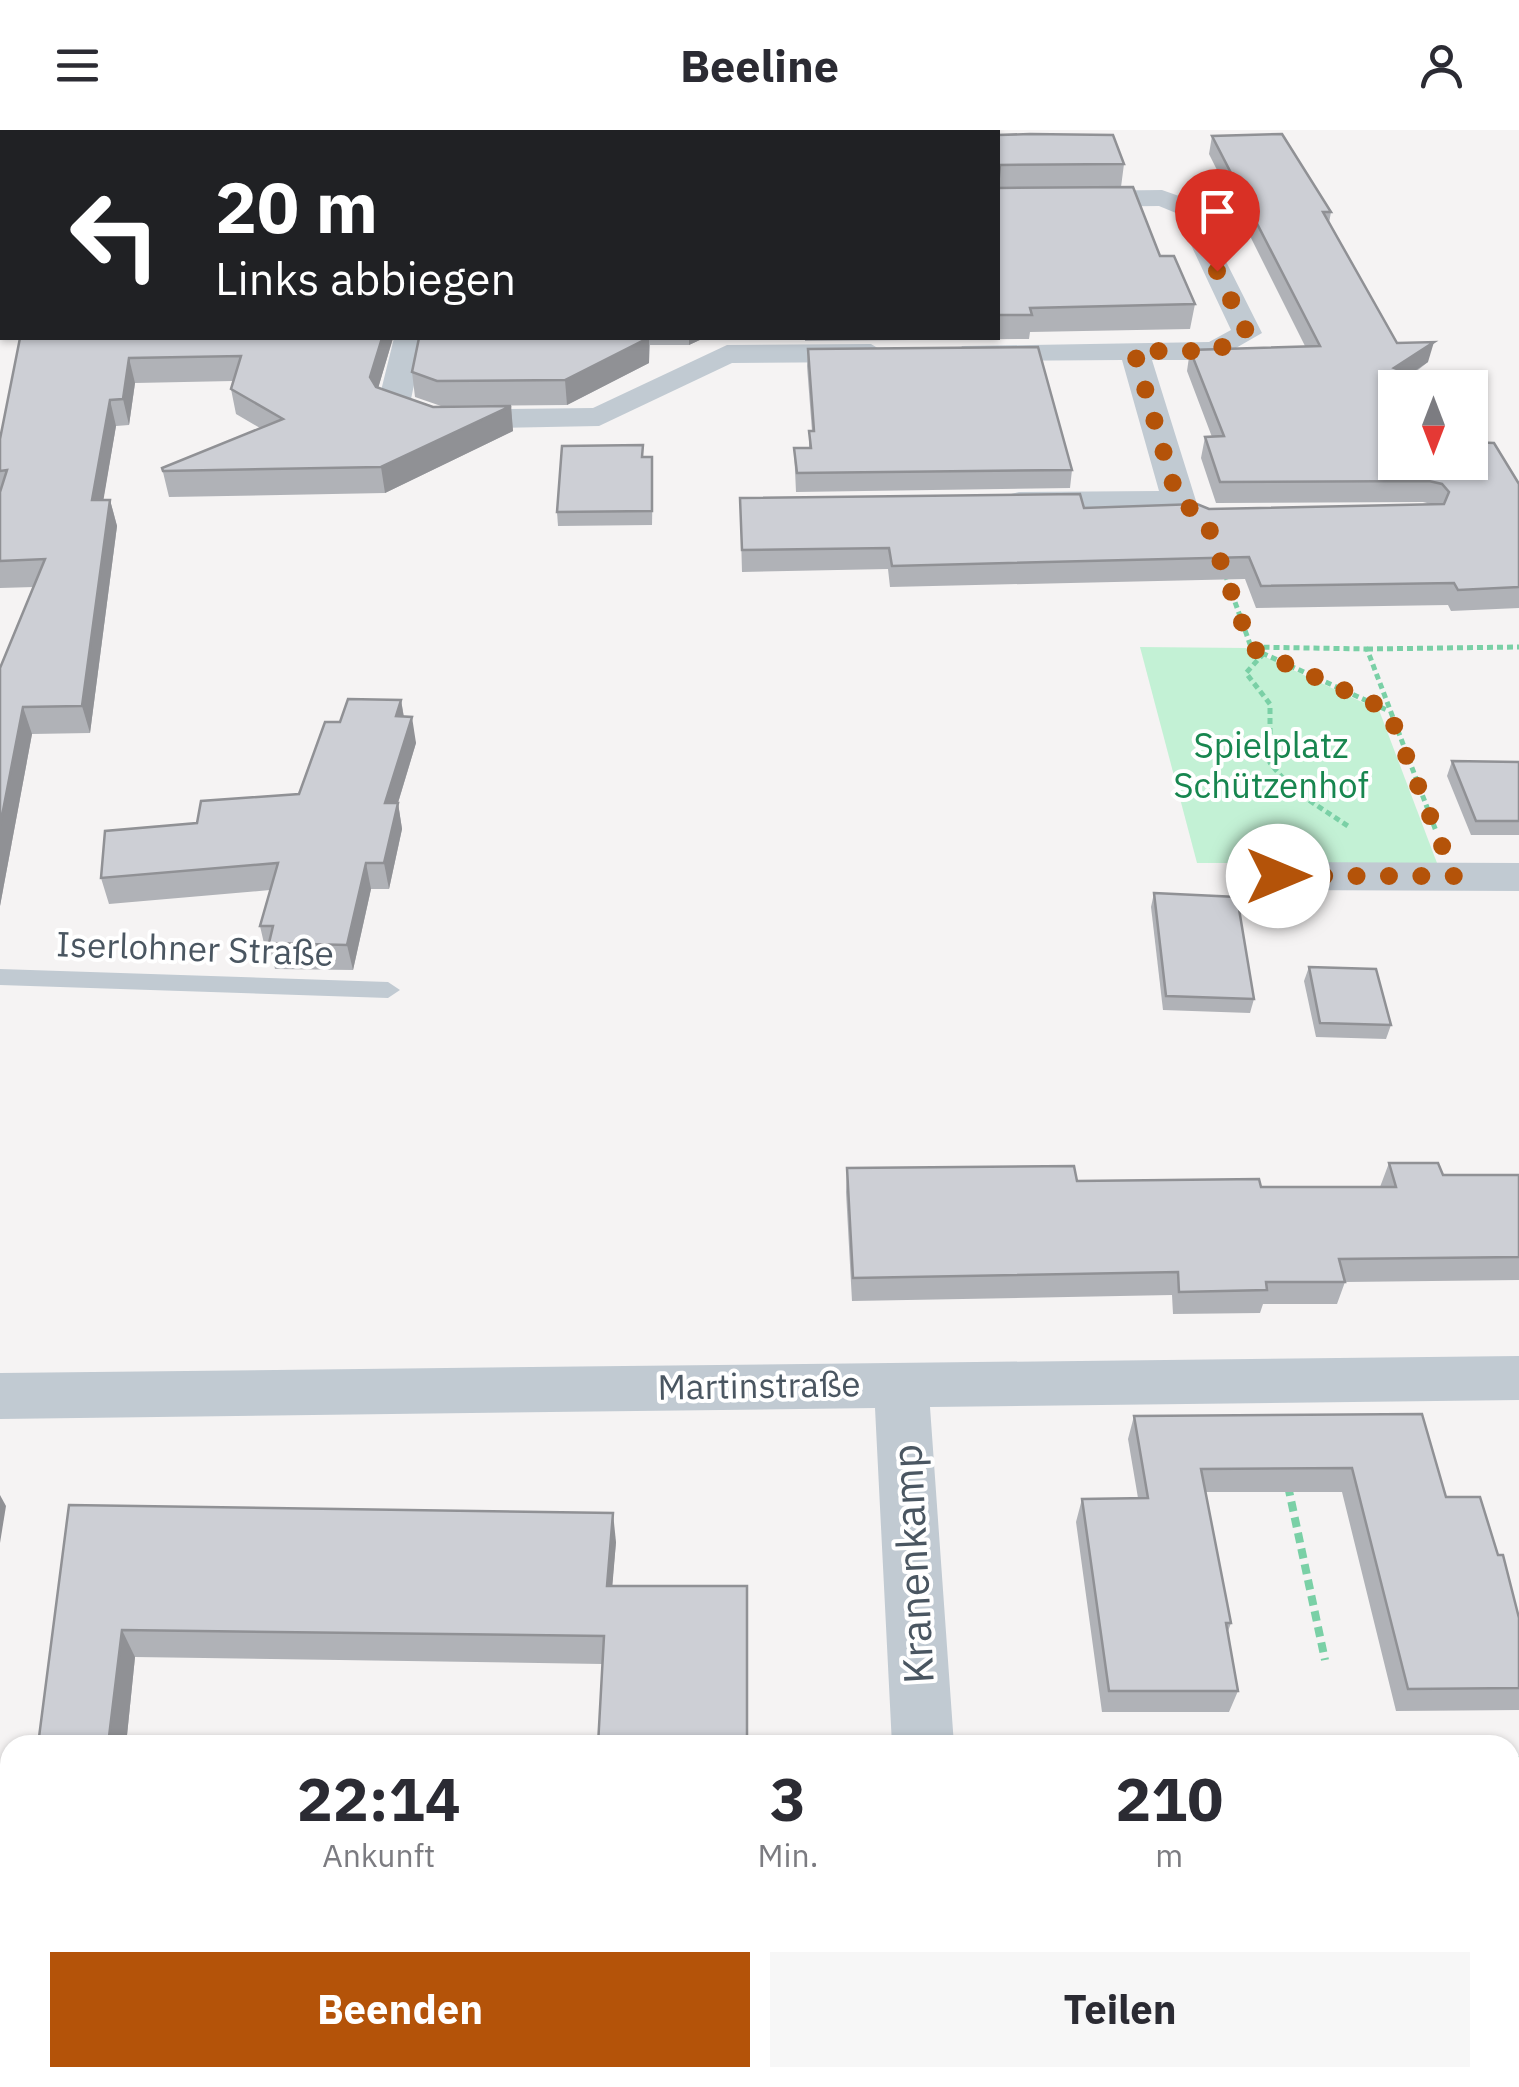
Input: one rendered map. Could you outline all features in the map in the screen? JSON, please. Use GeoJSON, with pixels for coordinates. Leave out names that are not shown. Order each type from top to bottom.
{"type":"FeatureCollection","features":[{"type":"Feature","properties":{"kind":"street"},"geometry":{"type":"LineString","coordinates":[[947,352],[1215,351],[1247,333],[1187,208],[1162,198],[1000,200]]}},
{"type":"Feature","properties":{"kind":"street"},"geometry":{"type":"LineString","coordinates":[[409,340],[394,403],[436,420],[599,417],[727,354],[894,352]]}},
{"type":"Feature","properties":{"kind":"street"},"geometry":{"type":"LineString","coordinates":[[989,502],[1192,509],[1134,351]]}},
{"type":"Feature","properties":{"kind":"street"},"geometry":{"type":"LineString","coordinates":[[1278,876],[1519,876]]}},
{"type":"Feature","properties":{"kind":"street","name":"Martinstraße"},"geometry":{"type":"LineString","coordinates":[[0,1396],[1519,1378]]}},
{"type":"Feature","properties":{"kind":"street","name":"Kranenkamp"},"geometry":{"type":"LineString","coordinates":[[901,1383],[921,1735]]}},
{"type":"Feature","properties":{"kind":"lane","name":"Iserlohner Straße"},"geometry":{"type":"LineString","coordinates":[[0,977],[388,990]]}},
{"type":"Feature","properties":{"kind":"path"},"geometry":{"type":"LineString","coordinates":[[1192,509],[1251,648],[1388,710]]}},
{"type":"Feature","properties":{"kind":"path"},"geometry":{"type":"LineString","coordinates":[[1251,648],[1519,647]]}},
{"type":"Feature","properties":{"kind":"path"},"geometry":{"type":"LineString","coordinates":[[1366,649],[1454,876]]}},
{"type":"Feature","properties":{"kind":"path"},"geometry":{"type":"LineString","coordinates":[[1264,654],[1246,674],[1268,697],[1271,711],[1265,747],[1273,770],[1298,795],[1358,833]]}},
{"type":"Feature","properties":{"kind":"path"},"geometry":{"type":"LineString","coordinates":[[1265,1380],[1326,1660]]}},
{"type":"Feature","properties":{"kind":"green space","name":"Spielplatz Schützenhof"},"geometry":{"type":"Polygon","coordinates":[[[1140,647],[1246,648],[1379,710],[1437,863],[1197,863],[1140,647]]]}},
{"type":"Feature","properties":{"kind":"building"},"geometry":{"type":"Polygon","coordinates":[[[1282,134],[1331,212],[1323,212],[1397,343],[1434,342],[1394,368],[1399,370],[1378,370],[1378,480],[1488,480],[1488,443],[1494,443],[1519,484],[1519,587],[1458,590],[1454,583],[1261,586],[1249,557],[892,566],[889,548],[742,550],[740,498],[1080,494],[1084,508],[1444,504],[1449,492],[1442,484],[1429,481],[1220,482],[1205,437],[1224,436],[1190,350],[1320,346],[1212,136],[1282,134]]]}},
{"type":"Feature","properties":{"kind":"building"},"geometry":{"type":"Polygon","coordinates":[[[1000,135],[1113,135],[1124,164],[1000,165],[1000,135]]]}},
{"type":"Feature","properties":{"kind":"building"},"geometry":{"type":"Polygon","coordinates":[[[1133,187],[1160,256],[1174,256],[1195,304],[1030,308],[1032,315],[1000,315],[1000,188],[1133,187]]]}},
{"type":"Feature","properties":{"kind":"building"},"geometry":{"type":"Polygon","coordinates":[[[20,340],[381,340],[370,377],[376,387],[433,407],[511,406],[381,467],[163,471],[162,468],[283,419],[231,389],[241,356],[129,358],[123,399],[110,400],[92,500],[110,500],[82,706],[23,707],[0,826],[0,668],[45,559],[0,561],[0,492],[7,470],[0,471],[0,439],[20,340]]]}},
{"type":"Feature","properties":{"kind":"building"},"geometry":{"type":"Polygon","coordinates":[[[419,340],[644,340],[565,380],[437,381],[412,372],[419,340]]]}},
{"type":"Feature","properties":{"kind":"building"},"geometry":{"type":"Polygon","coordinates":[[[1038,347],[1072,470],[797,473],[794,448],[811,448],[809,431],[814,431],[808,349],[1038,347]]]}},
{"type":"Feature","properties":{"kind":"building"},"geometry":{"type":"Polygon","coordinates":[[[643,445],[642,457],[652,457],[652,511],[557,512],[562,446],[643,445]]]}},
{"type":"Feature","properties":{"kind":"building"},"geometry":{"type":"Polygon","coordinates":[[[348,699],[401,700],[396,716],[412,717],[385,803],[398,803],[384,863],[366,863],[347,945],[269,943],[273,926],[260,926],[278,863],[101,878],[105,831],[197,823],[201,801],[299,794],[325,722],[340,722],[348,699]]]}},
{"type":"Feature","properties":{"kind":"building"},"geometry":{"type":"Polygon","coordinates":[[[1452,761],[1519,762],[1519,821],[1476,821],[1452,761]]]}},
{"type":"Feature","properties":{"kind":"building"},"geometry":{"type":"Polygon","coordinates":[[[1154,893],[1237,897],[1254,999],[1166,996],[1154,893]]]}},
{"type":"Feature","properties":{"kind":"building"},"geometry":{"type":"Polygon","coordinates":[[[1309,967],[1376,969],[1391,1025],[1320,1023],[1309,967]]]}},
{"type":"Feature","properties":{"kind":"building"},"geometry":{"type":"Polygon","coordinates":[[[1389,1163],[1438,1163],[1443,1175],[1519,1175],[1519,1257],[1339,1259],[1345,1282],[1266,1282],[1267,1290],[1179,1292],[1178,1272],[853,1278],[847,1168],[1074,1166],[1077,1181],[1259,1179],[1261,1187],[1396,1187],[1389,1163]]]}},
{"type":"Feature","properties":{"kind":"building"},"geometry":{"type":"Polygon","coordinates":[[[1422,1414],[1446,1497],[1480,1497],[1498,1555],[1503,1555],[1519,1618],[1519,1688],[1408,1689],[1352,1468],[1201,1469],[1231,1623],[1226,1623],[1238,1691],[1109,1691],[1082,1499],[1148,1498],[1134,1416],[1422,1414]]]}},
{"type":"Feature","properties":{"kind":"building"},"geometry":{"type":"Polygon","coordinates":[[[69,1505],[613,1513],[607,1586],[747,1586],[747,1735],[599,1735],[604,1636],[122,1630],[109,1735],[39,1735],[69,1505]]]}},
{"type":"Feature","properties":{"kind":"route"},"geometry":{"type":"LineString","coordinates":[[1217,271],[1247,333],[1215,351],[1134,351],[1178,501],[1205,517],[1251,648],[1388,710],[1454,876],[1278,876]]}}]}
